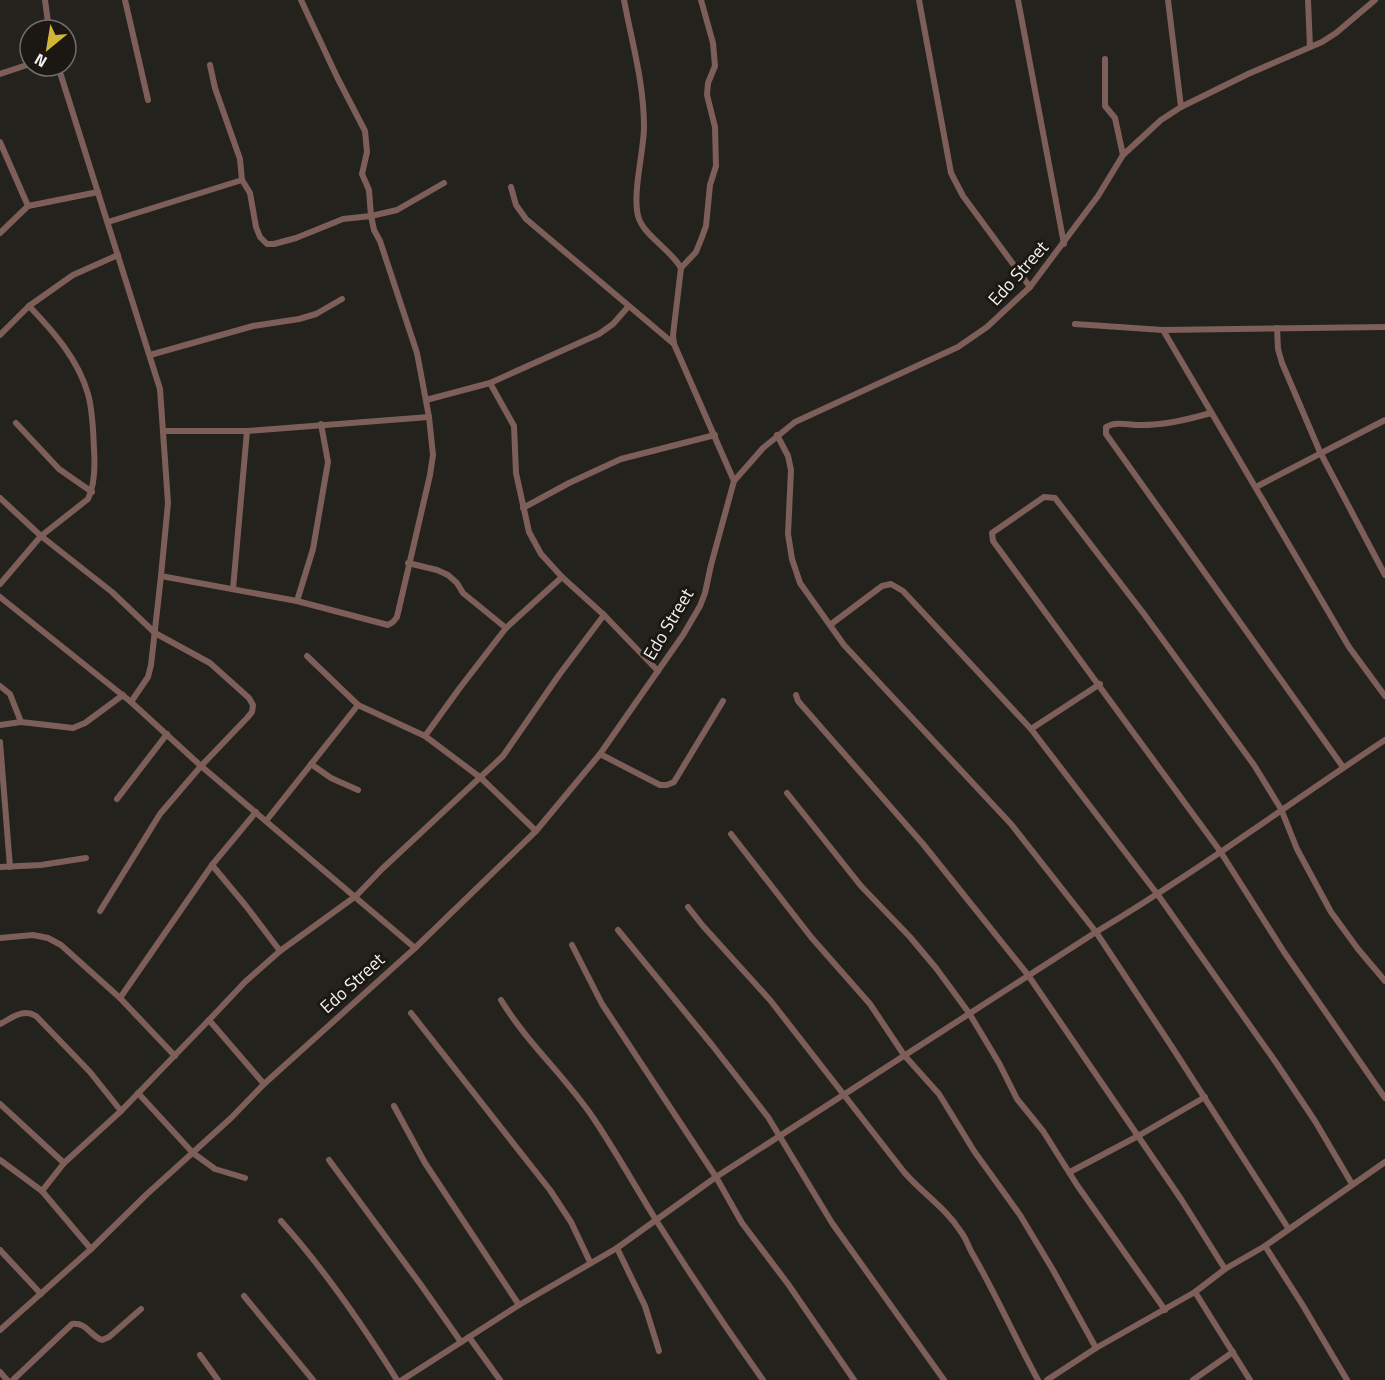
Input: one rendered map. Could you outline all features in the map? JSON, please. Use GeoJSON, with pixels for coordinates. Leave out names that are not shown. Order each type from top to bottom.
{"type":"FeatureCollection","features":[{"type":"Feature","properties":{"kind":"street"},"geometry":{"type":"LineString","coordinates":[[45,0],[47,18]]}},
{"type":"Feature","properties":{"kind":"street"},"geometry":{"type":"LineString","coordinates":[[125,0],[148,100]]}},
{"type":"Feature","properties":{"kind":"street"},"geometry":{"type":"LineString","coordinates":[[161,576],[297,601],[388,625],[397,617],[430,475],[433,455],[429,417],[417,352],[371,216],[369,190],[362,174],[367,152],[365,131],[337,77],[302,0]]}},
{"type":"Feature","properties":{"kind":"street"},"geometry":{"type":"LineString","coordinates":[[624,0],[643,98],[644,130],[637,195],[639,219],[681,268]]}},
{"type":"Feature","properties":{"kind":"street"},"geometry":{"type":"LineString","coordinates":[[701,0],[713,44],[715,66],[708,83],[707,95],[715,127],[716,166],[710,186],[706,226],[696,252],[681,268],[673,335],[674,344],[734,481]]}},
{"type":"Feature","properties":{"kind":"street"},"geometry":{"type":"LineString","coordinates":[[919,0],[951,173],[963,196],[1030,288]]}},
{"type":"Feature","properties":{"kind":"street"},"geometry":{"type":"LineString","coordinates":[[1018,0],[1064,244]]}},
{"type":"Feature","properties":{"kind":"street"},"geometry":{"type":"LineString","coordinates":[[1168,0],[1181,107]]}},
{"type":"Feature","properties":{"kind":"street"},"geometry":{"type":"LineString","coordinates":[[1308,0],[1310,47]]}},
{"type":"Feature","properties":{"kind":"street","name":"Edo Street"},"geometry":{"type":"LineString","coordinates":[[0,1330],[91,1249],[264,1084],[415,948],[536,831],[600,754],[658,671],[703,599],[734,481],[749,462],[777,435],[795,422],[958,346],[987,327],[1030,288],[1098,196],[1123,155],[1161,120],[1181,107],[1336,33],[1375,0]]}},
{"type":"Feature","properties":{"kind":"street"},"geometry":{"type":"LineString","coordinates":[[1105,58],[1106,106],[1115,118],[1123,155]]}},
{"type":"Feature","properties":{"kind":"street"},"geometry":{"type":"LineString","coordinates":[[210,65],[215,88],[240,159],[242,180],[250,193],[260,237],[270,245],[296,238],[343,219],[371,216],[405,207],[444,183]]}},
{"type":"Feature","properties":{"kind":"street"},"geometry":{"type":"LineString","coordinates":[[0,74],[18,68]]}},
{"type":"Feature","properties":{"kind":"street"},"geometry":{"type":"LineString","coordinates":[[62,78],[160,389],[168,503],[155,633],[148,677],[131,702]]}},
{"type":"Feature","properties":{"kind":"street"},"geometry":{"type":"LineString","coordinates":[[0,145],[28,206]]}},
{"type":"Feature","properties":{"kind":"street"},"geometry":{"type":"LineString","coordinates":[[108,222],[242,180]]}},
{"type":"Feature","properties":{"kind":"street"},"geometry":{"type":"LineString","coordinates":[[511,187],[516,205],[526,219],[674,344]]}},
{"type":"Feature","properties":{"kind":"street"},"geometry":{"type":"LineString","coordinates":[[0,233],[28,206],[98,192]]}},
{"type":"Feature","properties":{"kind":"street"},"geometry":{"type":"LineString","coordinates":[[0,335],[29,306],[73,275],[118,255]]}},
{"type":"Feature","properties":{"kind":"street"},"geometry":{"type":"LineString","coordinates":[[150,355],[253,326],[299,319],[316,314],[342,299]]}},
{"type":"Feature","properties":{"kind":"street"},"geometry":{"type":"LineString","coordinates":[[0,584],[41,536],[88,499],[92,492],[94,457],[92,414],[83,380],[57,335],[29,306]]}},
{"type":"Feature","properties":{"kind":"street"},"geometry":{"type":"LineString","coordinates":[[426,400],[490,382],[599,334],[613,324],[628,307]]}},
{"type":"Feature","properties":{"kind":"street"},"geometry":{"type":"LineString","coordinates":[[1075,324],[1163,330],[1385,327]]}},
{"type":"Feature","properties":{"kind":"street"},"geometry":{"type":"LineString","coordinates":[[1277,328],[1278,349],[1282,363],[1320,452],[1385,575]]}},
{"type":"Feature","properties":{"kind":"street"},"geometry":{"type":"LineString","coordinates":[[1163,330],[1349,647],[1385,696]]}},
{"type":"Feature","properties":{"kind":"street"},"geometry":{"type":"LineString","coordinates":[[490,382],[514,426],[516,473],[523,508],[529,532],[541,554],[658,671]]}},
{"type":"Feature","properties":{"kind":"street"},"geometry":{"type":"LineString","coordinates":[[1211,413],[1179,422],[1143,425],[1112,424],[1106,427],[1106,434],[1343,767]]}},
{"type":"Feature","properties":{"kind":"street"},"geometry":{"type":"LineString","coordinates":[[164,431],[247,431],[429,417]]}},
{"type":"Feature","properties":{"kind":"street"},"geometry":{"type":"LineString","coordinates":[[1256,487],[1385,420]]}},
{"type":"Feature","properties":{"kind":"street"},"geometry":{"type":"LineString","coordinates":[[16,423],[59,469],[92,492]]}},
{"type":"Feature","properties":{"kind":"street"},"geometry":{"type":"LineString","coordinates":[[297,601],[313,549],[328,462],[321,424]]}},
{"type":"Feature","properties":{"kind":"street"},"geometry":{"type":"LineString","coordinates":[[233,589],[247,431]]}},
{"type":"Feature","properties":{"kind":"street"},"geometry":{"type":"LineString","coordinates":[[523,508],[621,459],[715,435]]}},
{"type":"Feature","properties":{"kind":"street"},"geometry":{"type":"LineString","coordinates":[[777,435],[788,456],[791,470],[788,534],[792,559],[800,584],[844,645],[1011,824],[1095,932],[1288,1228]]}},
{"type":"Feature","properties":{"kind":"street"},"geometry":{"type":"LineString","coordinates":[[1385,981],[1331,912],[1297,849],[1281,809],[1254,765],[1144,614],[1055,498],[1044,496],[992,533],[991,537],[1220,851],[1284,952],[1385,1098]]}},
{"type":"Feature","properties":{"kind":"street"},"geometry":{"type":"LineString","coordinates":[[0,498],[41,536],[112,592],[155,633],[210,663],[249,698],[253,705],[252,712],[247,718],[201,766],[160,814],[100,911]]}},
{"type":"Feature","properties":{"kind":"street"},"geometry":{"type":"LineString","coordinates":[[408,562],[448,575],[457,583],[463,594],[506,628]]}},
{"type":"Feature","properties":{"kind":"street"},"geometry":{"type":"LineString","coordinates":[[425,736],[506,628],[562,577]]}},
{"type":"Feature","properties":{"kind":"street"},"geometry":{"type":"LineString","coordinates":[[830,625],[882,586],[891,584],[897,586],[1031,729],[1158,895],[1290,1083],[1352,1184]]}},
{"type":"Feature","properties":{"kind":"street"},"geometry":{"type":"LineString","coordinates":[[0,597],[123,695],[201,766],[415,948]]}},
{"type":"Feature","properties":{"kind":"street"},"geometry":{"type":"LineString","coordinates":[[42,1191],[64,1163],[138,1094],[245,982],[280,951],[356,896],[503,756],[604,615]]}},
{"type":"Feature","properties":{"kind":"street"},"geometry":{"type":"LineString","coordinates":[[308,656],[358,705],[425,736],[481,778],[536,831]]}},
{"type":"Feature","properties":{"kind":"street"},"geometry":{"type":"LineString","coordinates":[[1031,729],[1100,684]]}},
{"type":"Feature","properties":{"kind":"street"},"geometry":{"type":"LineString","coordinates":[[0,686],[10,694],[21,722]]}},
{"type":"Feature","properties":{"kind":"street"},"geometry":{"type":"LineString","coordinates":[[0,725],[21,722],[73,728],[85,723],[123,695]]}},
{"type":"Feature","properties":{"kind":"street"},"geometry":{"type":"LineString","coordinates":[[796,695],[798,701],[923,844],[1028,975],[1226,1269]]}},
{"type":"Feature","properties":{"kind":"street"},"geometry":{"type":"LineString","coordinates":[[600,754],[660,785],[674,782],[723,701]]}},
{"type":"Feature","properties":{"kind":"street"},"geometry":{"type":"LineString","coordinates":[[266,821],[358,705]]}},
{"type":"Feature","properties":{"kind":"street"},"geometry":{"type":"LineString","coordinates":[[117,799],[167,734]]}},
{"type":"Feature","properties":{"kind":"street"},"geometry":{"type":"LineString","coordinates":[[406,1379],[519,1305],[617,1248],[716,1177],[1095,932],[1158,895],[1385,740]]}},
{"type":"Feature","properties":{"kind":"street"},"geometry":{"type":"LineString","coordinates":[[0,742],[10,867]]}},
{"type":"Feature","properties":{"kind":"street"},"geometry":{"type":"LineString","coordinates":[[311,764],[332,778],[358,790]]}},
{"type":"Feature","properties":{"kind":"street"},"geometry":{"type":"LineString","coordinates":[[787,793],[861,886],[936,968],[969,1013],[999,1063],[1017,1099],[1043,1131],[1071,1172],[1077,1185],[1165,1310]]}},
{"type":"Feature","properties":{"kind":"street"},"geometry":{"type":"LineString","coordinates":[[120,998],[212,865],[256,812]]}},
{"type":"Feature","properties":{"kind":"street"},"geometry":{"type":"LineString","coordinates":[[731,834],[811,937],[870,1005],[904,1055],[939,1094],[1020,1215],[1096,1348]]}},
{"type":"Feature","properties":{"kind":"street"},"geometry":{"type":"LineString","coordinates":[[0,867],[41,866],[86,858]]}},
{"type":"Feature","properties":{"kind":"street"},"geometry":{"type":"LineString","coordinates":[[212,865],[280,951]]}},
{"type":"Feature","properties":{"kind":"street"},"geometry":{"type":"LineString","coordinates":[[688,907],[770,1000],[904,1172],[934,1200],[962,1233],[988,1279],[1018,1344],[1038,1380]]}},
{"type":"Feature","properties":{"kind":"street"},"geometry":{"type":"LineString","coordinates":[[618,930],[768,1117],[832,1223],[944,1380]]}},
{"type":"Feature","properties":{"kind":"street"},"geometry":{"type":"LineString","coordinates":[[0,938],[33,936],[48,938],[61,945],[120,998],[175,1056]]}},
{"type":"Feature","properties":{"kind":"street"},"geometry":{"type":"LineString","coordinates":[[572,945],[602,1005],[716,1177],[742,1223],[788,1284],[854,1380]]}},
{"type":"Feature","properties":{"kind":"street"},"geometry":{"type":"LineString","coordinates":[[1378,973],[1385,968]]}},
{"type":"Feature","properties":{"kind":"street"},"geometry":{"type":"LineString","coordinates":[[501,1000],[523,1033],[592,1116],[656,1220],[763,1380]]}},
{"type":"Feature","properties":{"kind":"street"},"geometry":{"type":"LineString","coordinates":[[0,1024],[23,1012],[30,1012],[36,1016],[90,1072],[121,1111]]}},
{"type":"Feature","properties":{"kind":"street"},"geometry":{"type":"LineString","coordinates":[[411,1012],[550,1190],[571,1222],[590,1262]]}},
{"type":"Feature","properties":{"kind":"street"},"geometry":{"type":"LineString","coordinates":[[209,1020],[264,1084]]}},
{"type":"Feature","properties":{"kind":"street"},"geometry":{"type":"LineString","coordinates":[[138,1094],[193,1153],[215,1169],[245,1178]]}},
{"type":"Feature","properties":{"kind":"street"},"geometry":{"type":"LineString","coordinates":[[1071,1172],[1204,1097]]}},
{"type":"Feature","properties":{"kind":"street"},"geometry":{"type":"LineString","coordinates":[[0,1104],[64,1163]]}},
{"type":"Feature","properties":{"kind":"street"},"geometry":{"type":"LineString","coordinates":[[394,1106],[425,1163],[519,1305]]}},
{"type":"Feature","properties":{"kind":"street"},"geometry":{"type":"LineString","coordinates":[[0,1160],[42,1191],[91,1249]]}},
{"type":"Feature","properties":{"kind":"street"},"geometry":{"type":"LineString","coordinates":[[329,1160],[461,1342]]}},
{"type":"Feature","properties":{"kind":"street"},"geometry":{"type":"LineString","coordinates":[[1051,1379],[1096,1348],[1195,1292],[1385,1162]]}},
{"type":"Feature","properties":{"kind":"street"},"geometry":{"type":"LineString","coordinates":[[281,1221],[311,1254],[357,1317],[397,1380]]}},
{"type":"Feature","properties":{"kind":"street"},"geometry":{"type":"LineString","coordinates":[[1264,1246],[1347,1380]]}},
{"type":"Feature","properties":{"kind":"street"},"geometry":{"type":"LineString","coordinates":[[617,1248],[645,1306],[659,1351]]}},
{"type":"Feature","properties":{"kind":"street"},"geometry":{"type":"LineString","coordinates":[[0,1250],[41,1294]]}},
{"type":"Feature","properties":{"kind":"street"},"geometry":{"type":"LineString","coordinates":[[1195,1292],[1250,1380]]}},
{"type":"Feature","properties":{"kind":"street"},"geometry":{"type":"LineString","coordinates":[[244,1296],[313,1380]]}},
{"type":"Feature","properties":{"kind":"street"},"geometry":{"type":"LineString","coordinates":[[13,1380],[72,1324],[78,1323],[85,1326],[102,1340],[109,1338],[141,1309]]}},
{"type":"Feature","properties":{"kind":"street"},"geometry":{"type":"LineString","coordinates":[[469,1337],[500,1380]]}},
{"type":"Feature","properties":{"kind":"street"},"geometry":{"type":"LineString","coordinates":[[1193,1380],[1233,1352]]}},
{"type":"Feature","properties":{"kind":"street"},"geometry":{"type":"LineString","coordinates":[[200,1355],[218,1380]]}},
{"type":"Feature","properties":{"kind":"street"},"geometry":{"type":"LineString","coordinates":[[0,1372],[7,1380]]}}]}
